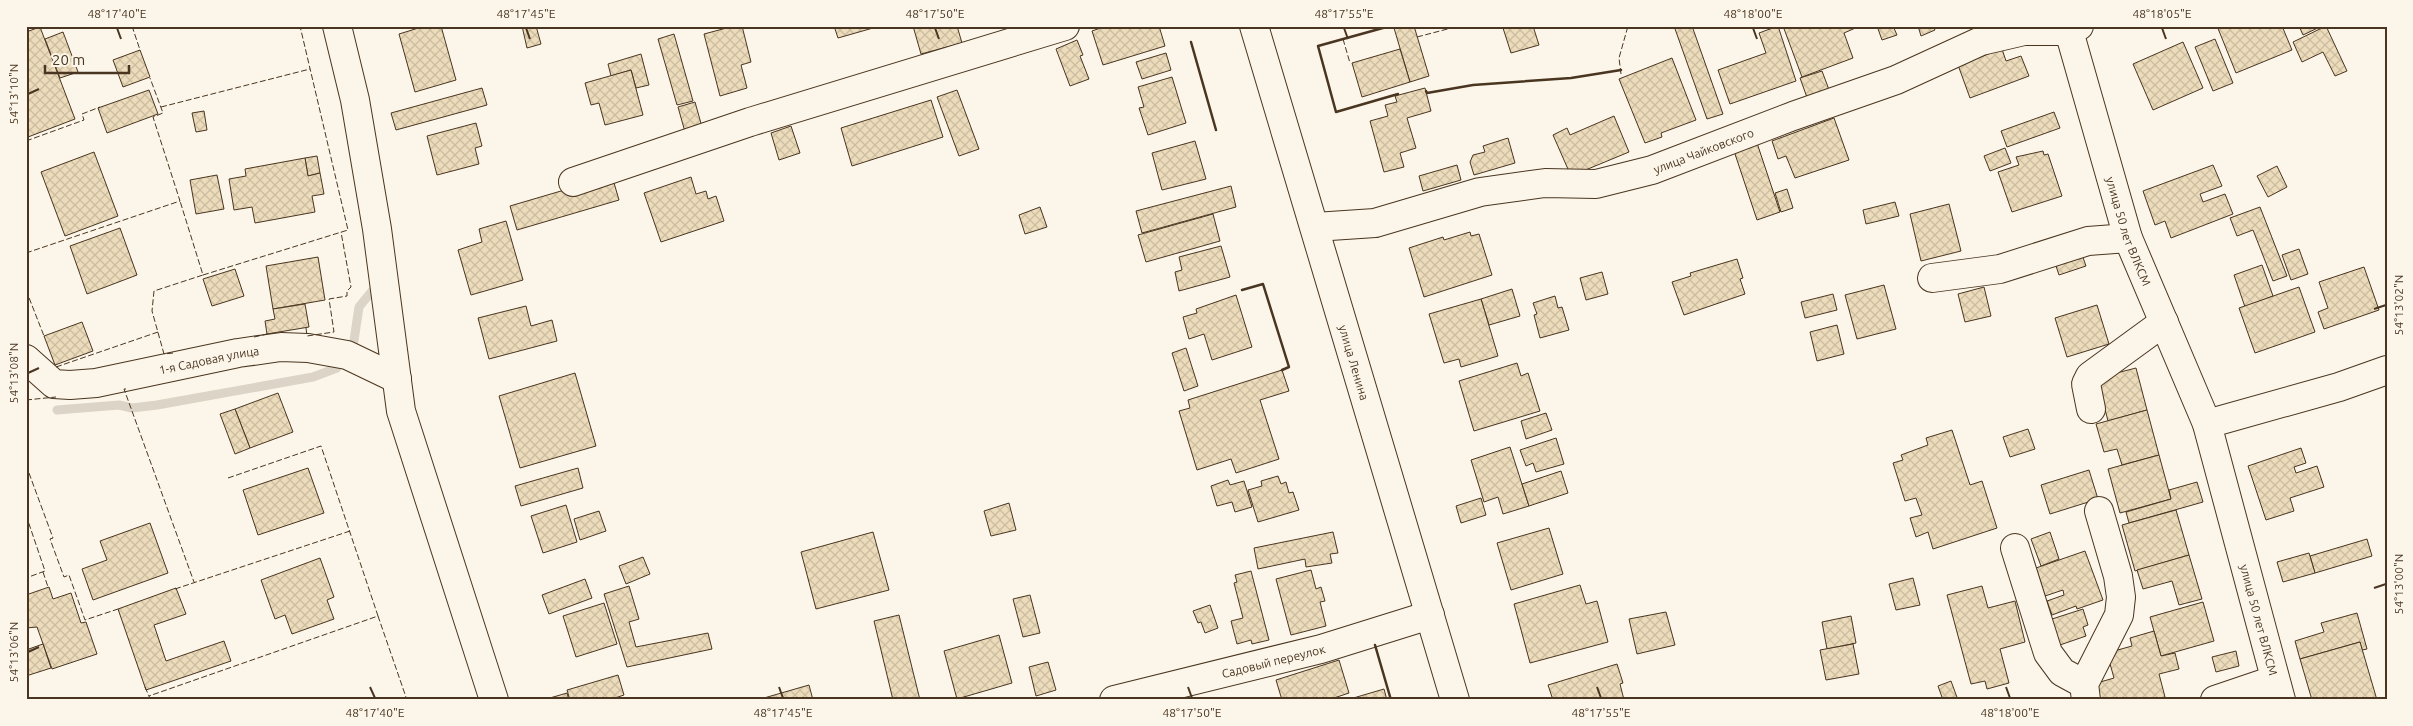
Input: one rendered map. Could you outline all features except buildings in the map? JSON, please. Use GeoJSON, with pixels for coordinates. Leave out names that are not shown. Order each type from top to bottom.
{"type":"FeatureCollection","features":[{"type":"Feature","properties":{"kind":"street"},"geometry":{"type":"LineString","coordinates":[[337,26],[355,100],[374,211],[402,412],[494,700]]}},
{"type":"Feature","properties":{"kind":"street"},"geometry":{"type":"LineString","coordinates":[[573,182],[750,122],[1065,26]]}},
{"type":"Feature","properties":{"kind":"street","name":"улица Ленина"},"geometry":{"type":"LineString","coordinates":[[1254,26],[1455,700]]}},
{"type":"Feature","properties":{"kind":"street","name":"улица Чайковского"},"geometry":{"type":"LineString","coordinates":[[1315,227],[1375,222],[1480,192],[1545,183],[1596,184],[1642,172],[1896,80],[1980,41],[2024,31],[2074,29]]}},
{"type":"Feature","properties":{"kind":"street","name":"улица 50 лет ВЛКСМ"},"geometry":{"type":"LineString","coordinates":[[2074,29],[2128,238],[2207,424],[2277,690]]}},
{"type":"Feature","properties":{"kind":"street"},"geometry":{"type":"LineString","coordinates":[[1932,278],[2000,269],[2088,241],[2128,238]]}},
{"type":"Feature","properties":{"kind":"street"},"geometry":{"type":"LineString","coordinates":[[2091,409],[2086,384],[2090,376],[2164,322]]}},
{"type":"Feature","properties":{"kind":"street","name":"1-я Садовая улица"},"geometry":{"type":"LineString","coordinates":[[26,359],[54,384],[70,386],[96,383],[238,353],[280,347],[308,348],[348,355],[397,379]]}},
{"type":"Feature","properties":{"kind":"street"},"geometry":{"type":"LineString","coordinates":[[2207,424],[2339,387],[2387,370]]}},
{"type":"Feature","properties":{"kind":"street"},"geometry":{"type":"LineString","coordinates":[[2015,548],[2048,652],[2062,672],[2085,692],[2119,615],[2121,597],[2118,576],[2099,511]]}},
{"type":"Feature","properties":{"kind":"street","name":"Садовый переулок"},"geometry":{"type":"LineString","coordinates":[[1114,700],[1321,649],[1430,615]]}},
{"type":"Feature","properties":{"kind":"street"},"geometry":{"type":"LineString","coordinates":[[2215,700],[2277,690]]}},
{"type":"Feature","properties":{"kind":"waterway"},"geometry":{"type":"LineString","coordinates":[[353,347],[359,307],[372,291]]}},
{"type":"Feature","properties":{"kind":"waterway"},"geometry":{"type":"LineString","coordinates":[[57,410],[119,405],[132,408],[157,405],[313,377],[337,368]]}},
{"type":"Feature","properties":{"kind":"fence"},"geometry":{"type":"LineString","coordinates":[[132,26],[140,50]]}},
{"type":"Feature","properties":{"kind":"fence"},"geometry":{"type":"LineString","coordinates":[[203,275],[348,230],[300,26]]}},
{"type":"Feature","properties":{"kind":"fence"},"geometry":{"type":"LineString","coordinates":[[1417,37],[1459,26]]}},
{"type":"Feature","properties":{"kind":"fence"},"geometry":{"type":"LineString","coordinates":[[1621,74],[1619,58],[1628,26]]}},
{"type":"Feature","properties":{"kind":"fence"},"geometry":{"type":"LineString","coordinates":[[1343,39],[1350,63]]}},
{"type":"Feature","properties":{"kind":"fence"},"geometry":{"type":"LineString","coordinates":[[161,107],[310,69]]}},
{"type":"Feature","properties":{"kind":"fence"},"geometry":{"type":"LineString","coordinates":[[26,253],[180,201],[153,117],[163,113],[150,78]]}},
{"type":"Feature","properties":{"kind":"fence"},"geometry":{"type":"LineString","coordinates":[[26,141],[84,120],[82,114],[100,107]]}},
{"type":"Feature","properties":{"kind":"fence"},"geometry":{"type":"LineString","coordinates":[[173,353],[164,354],[152,311],[154,291],[203,275],[180,201]]}},
{"type":"Feature","properties":{"kind":"fence"},"geometry":{"type":"LineString","coordinates":[[306,328],[307,336],[334,332],[329,299],[347,296],[347,291],[351,287],[341,232]]}},
{"type":"Feature","properties":{"kind":"fence"},"geometry":{"type":"LineString","coordinates":[[26,290],[44,336]]}},
{"type":"Feature","properties":{"kind":"fence"},"geometry":{"type":"LineString","coordinates":[[56,367],[158,332]]}},
{"type":"Feature","properties":{"kind":"fence"},"geometry":{"type":"LineString","coordinates":[[254,337],[267,334]]}},
{"type":"Feature","properties":{"kind":"fence"},"geometry":{"type":"LineString","coordinates":[[126,389],[124,389],[194,582]]}},
{"type":"Feature","properties":{"kind":"fence"},"geometry":{"type":"LineString","coordinates":[[26,400],[56,397]]}},
{"type":"Feature","properties":{"kind":"fence"},"geometry":{"type":"LineString","coordinates":[[228,478],[321,446],[378,616]]}},
{"type":"Feature","properties":{"kind":"fence"},"geometry":{"type":"LineString","coordinates":[[26,465],[53,538],[50,539],[64,577],[69,575],[85,620],[118,609]]}},
{"type":"Feature","properties":{"kind":"fence"},"geometry":{"type":"LineString","coordinates":[[26,515],[45,571],[26,578]]}},
{"type":"Feature","properties":{"kind":"fence"},"geometry":{"type":"LineString","coordinates":[[175,589],[350,531]]}},
{"type":"Feature","properties":{"kind":"fence"},"geometry":{"type":"LineString","coordinates":[[43,572],[48,587]]}},
{"type":"Feature","properties":{"kind":"fence"},"geometry":{"type":"LineString","coordinates":[[150,700],[149,696],[378,616],[407,700]]}},
{"type":"Feature","properties":{"kind":"fence"},"geometry":{"type":"LineString","coordinates":[[145,687],[149,696]]}},
{"type":"Feature","properties":{"kind":"wall"},"geometry":{"type":"LineString","coordinates":[[1390,26],[1318,46],[1336,112],[1398,94]]}},
{"type":"Feature","properties":{"kind":"wall"},"geometry":{"type":"LineString","coordinates":[[1191,42],[1216,130]]}},
{"type":"Feature","properties":{"kind":"wall"},"geometry":{"type":"LineString","coordinates":[[1426,91],[1427,93],[1473,85],[1571,78],[1621,70]]}},
{"type":"Feature","properties":{"kind":"wall"},"geometry":{"type":"LineString","coordinates":[[1242,290],[1263,284],[1289,367],[1282,370]]}},
{"type":"Feature","properties":{"kind":"wall"},"geometry":{"type":"LineString","coordinates":[[1375,645],[1391,700]]}}]}
